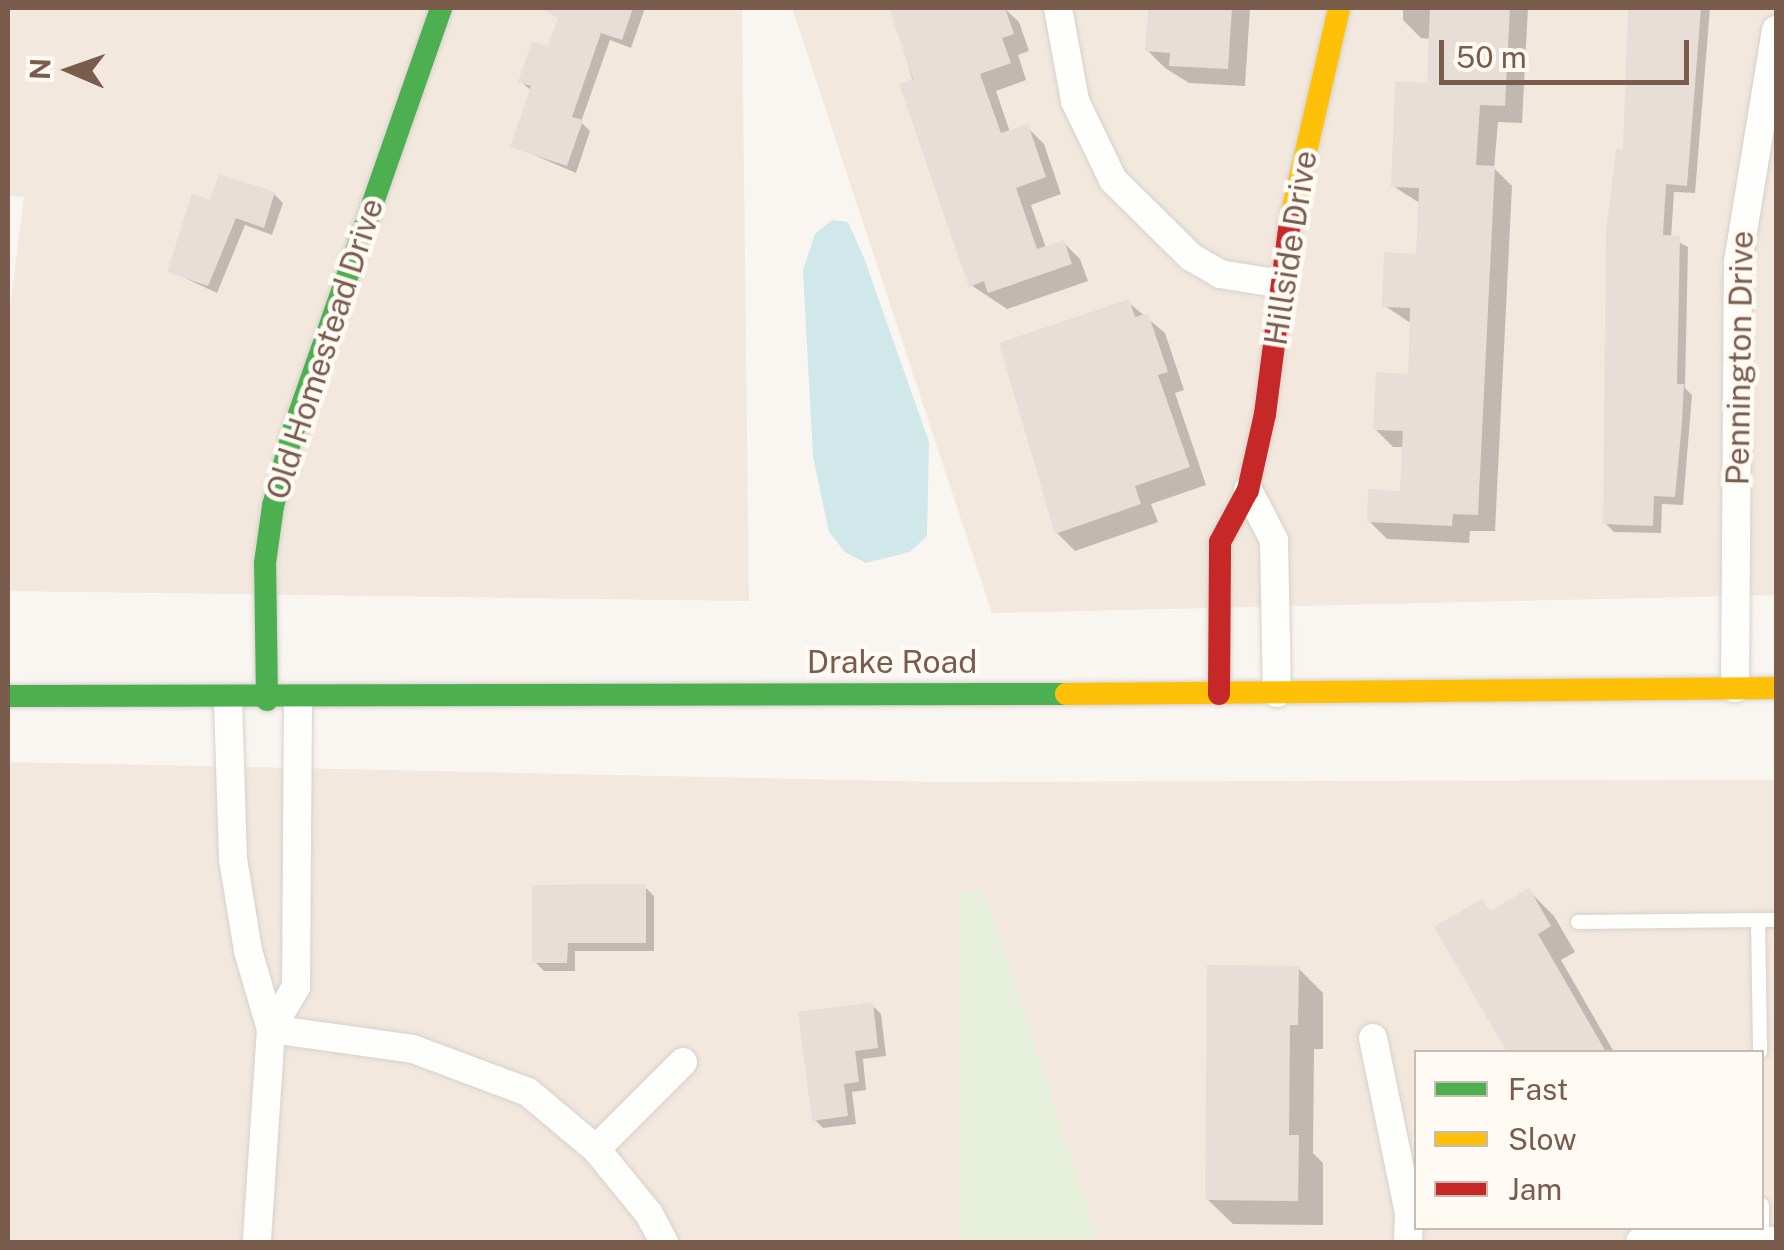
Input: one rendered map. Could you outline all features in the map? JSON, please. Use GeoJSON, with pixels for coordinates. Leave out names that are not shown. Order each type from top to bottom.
{"type":"FeatureCollection","features":[{"type":"Feature","properties":{"kind":"street","name":"Old Homestead Drive"},"geometry":{"type":"LineString","coordinates":[[266,700],[265,563],[273,506],[293,431],[440,8]]}},
{"type":"Feature","properties":{"kind":"street"},"geometry":{"type":"LineString","coordinates":[[1058,8],[1075,101],[1113,180],[1190,257],[1220,274],[1282,284]]}},
{"type":"Feature","properties":{"kind":"street","name":"Hillside Drive"},"geometry":{"type":"LineString","coordinates":[[1219,694],[1220,542],[1248,490],[1277,344],[1294,198],[1339,8]]}},
{"type":"Feature","properties":{"kind":"street","name":"Pennington Drive"},"geometry":{"type":"LineString","coordinates":[[1735,688],[1738,262],[1776,30]]}},
{"type":"Feature","properties":{"kind":"street"},"geometry":{"type":"LineString","coordinates":[[1248,490],[1274,540],[1277,693]]}},
{"type":"Feature","properties":{"kind":"street","name":"Drake Road"},"geometry":{"type":"LineString","coordinates":[[8,696],[298,700],[1776,688]]}},
{"type":"Feature","properties":{"kind":"street"},"geometry":{"type":"LineString","coordinates":[[228,700],[233,859],[248,951],[271,1029],[257,1242]]}},
{"type":"Feature","properties":{"kind":"street"},"geometry":{"type":"LineString","coordinates":[[271,1029],[296,987],[298,700]]}},
{"type":"Feature","properties":{"kind":"street"},"geometry":{"type":"LineString","coordinates":[[271,1029],[412,1049],[512,1086],[596,1149],[650,1214],[664,1242]]}},
{"type":"Feature","properties":{"kind":"street"},"geometry":{"type":"LineString","coordinates":[[1372,1038],[1406,1194],[1408,1242]]}},
{"type":"Feature","properties":{"kind":"street"},"geometry":{"type":"LineString","coordinates":[[596,1149],[682,1062]]}},
{"type":"Feature","properties":{"kind":"street"},"geometry":{"type":"LineString","coordinates":[[1640,1242],[1769,1240]]}},
{"type":"Feature","properties":{"kind":"lane"},"geometry":{"type":"LineString","coordinates":[[1758,920],[1760,1050]]}},
{"type":"Feature","properties":{"kind":"lane"},"geometry":{"type":"LineString","coordinates":[[1578,922],[1776,920]]}},
{"type":"Feature","properties":{"kind":"shaded area"},"geometry":{"type":"Polygon","coordinates":[[[8,8],[742,8],[749,601],[8,591],[8,322],[24,197],[8,196],[8,8]]]}},
{"type":"Feature","properties":{"kind":"shaded area"},"geometry":{"type":"Polygon","coordinates":[[[792,8],[1776,8],[1776,595],[992,613],[792,8]]]}},
{"type":"Feature","properties":{"kind":"shaded area"},"geometry":{"type":"Polygon","coordinates":[[[8,762],[937,782],[1776,780],[1776,1242],[8,1242],[8,762]]]}},
{"type":"Feature","properties":{"kind":"green space"},"geometry":{"type":"Polygon","coordinates":[[[961,892],[985,893],[1099,1242],[961,1242],[961,892]]]}},
{"type":"Feature","properties":{"kind":"water"},"geometry":{"type":"Polygon","coordinates":[[[832,220],[848,222],[864,258],[929,442],[927,536],[910,552],[866,563],[845,552],[829,532],[813,457],[803,270],[815,234],[832,220]]]}},
{"type":"Feature","properties":{"kind":"building"},"geometry":{"type":"Polygon","coordinates":[[[540,8],[633,8],[622,40],[601,33],[572,117],[583,120],[567,166],[510,147],[531,86],[518,82],[532,41],[548,46],[558,18],[540,8]]]}},
{"type":"Feature","properties":{"kind":"building"},"geometry":{"type":"Polygon","coordinates":[[[889,8],[1005,8],[1014,34],[1002,38],[1011,63],[980,74],[1001,133],[1028,124],[1046,177],[1016,188],[1037,249],[1064,240],[1072,264],[988,293],[984,281],[969,287],[899,84],[913,79],[889,8]]]}},
{"type":"Feature","properties":{"kind":"building"},"geometry":{"type":"Polygon","coordinates":[[[1148,8],[1232,8],[1228,69],[1169,66],[1170,53],[1145,51],[1148,8]]]}},
{"type":"Feature","properties":{"kind":"building"},"geometry":{"type":"Polygon","coordinates":[[[1430,8],[1510,8],[1505,106],[1480,105],[1476,165],[1495,166],[1478,515],[1453,514],[1452,526],[1367,522],[1368,489],[1400,491],[1403,431],[1373,430],[1376,372],[1408,374],[1410,308],[1382,307],[1384,252],[1416,254],[1419,188],[1391,187],[1395,81],[1427,83],[1430,8]]]}},
{"type":"Feature","properties":{"kind":"building"},"geometry":{"type":"Polygon","coordinates":[[[1628,8],[1701,8],[1687,186],[1666,184],[1663,235],[1680,236],[1677,384],[1684,384],[1682,422],[1675,497],[1654,496],[1653,526],[1603,524],[1606,232],[1616,149],[1623,149],[1628,8]]]}},
{"type":"Feature","properties":{"kind":"building"},"geometry":{"type":"Polygon","coordinates":[[[219,174],[275,192],[264,228],[236,218],[208,286],[167,272],[192,194],[210,200],[219,174]]]}},
{"type":"Feature","properties":{"kind":"building"},"geometry":{"type":"Polygon","coordinates":[[[1129,299],[1135,317],[1148,313],[1168,372],[1158,375],[1190,467],[1135,486],[1141,504],[1055,534],[999,343],[1129,299]]]}},
{"type":"Feature","properties":{"kind":"building"},"geometry":{"type":"Polygon","coordinates":[[[646,884],[646,943],[568,943],[567,963],[532,963],[532,885],[646,884]]]}},
{"type":"Feature","properties":{"kind":"building"},"geometry":{"type":"Polygon","coordinates":[[[1529,888],[1551,926],[1538,934],[1605,1050],[1506,1050],[1434,927],[1482,899],[1490,911],[1529,888]]]}},
{"type":"Feature","properties":{"kind":"building"},"geometry":{"type":"Polygon","coordinates":[[[1207,965],[1299,966],[1298,1025],[1290,1025],[1289,1135],[1299,1135],[1298,1201],[1205,1200],[1207,965]]]}},
{"type":"Feature","properties":{"kind":"building"},"geometry":{"type":"Polygon","coordinates":[[[873,1002],[878,1048],[855,1051],[859,1082],[844,1084],[848,1116],[812,1121],[798,1012],[873,1002]]]}},
{"type":"Feature","properties":{"kind":"traffic: fast"},"geometry":{"type":"LineString","coordinates":[[267,700],[265,563],[273,506],[293,431],[441,8]]}},
{"type":"Feature","properties":{"kind":"traffic: fast"},"geometry":{"type":"LineString","coordinates":[[8,696],[1066,694]]}},
{"type":"Feature","properties":{"kind":"traffic: slow"},"geometry":{"type":"LineString","coordinates":[[1290,221],[1339,8]]}},
{"type":"Feature","properties":{"kind":"traffic: slow"},"geometry":{"type":"LineString","coordinates":[[1066,694],[1776,688]]}},
{"type":"Feature","properties":{"kind":"traffic: jam"},"geometry":{"type":"LineString","coordinates":[[1219,694],[1220,542],[1248,490],[1265,414],[1290,221]]}}]}
